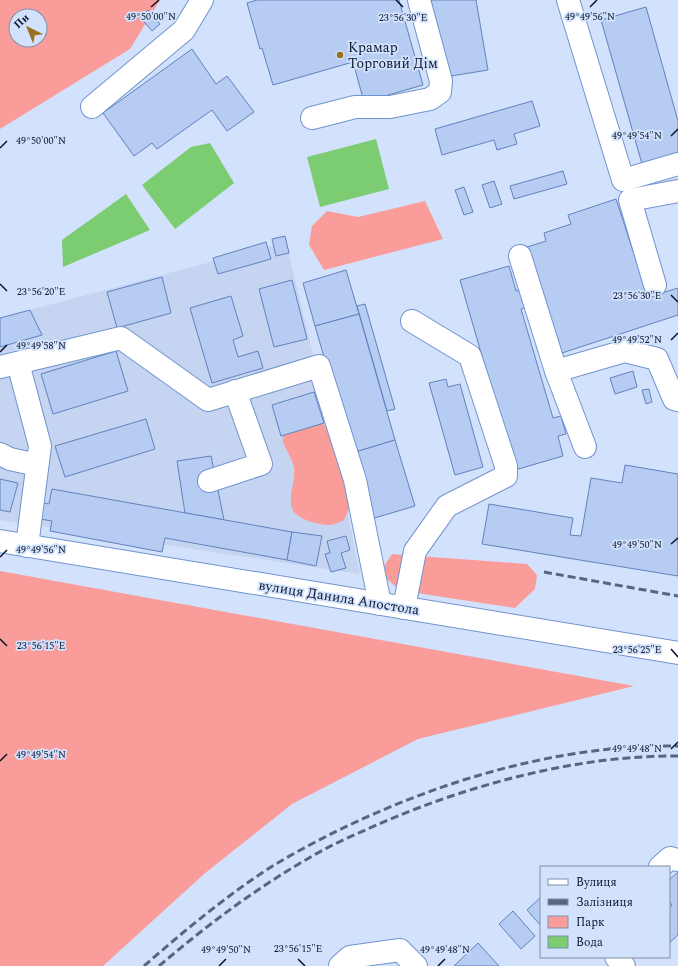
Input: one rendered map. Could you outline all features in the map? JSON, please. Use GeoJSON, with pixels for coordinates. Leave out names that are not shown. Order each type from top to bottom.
{"type":"FeatureCollection","features":[{"type":"Feature","properties":{"kind":"street"},"geometry":{"type":"LineString","coordinates":[[92,107],[184,30],[202,0]]}},
{"type":"Feature","properties":{"kind":"street"},"geometry":{"type":"LineString","coordinates":[[312,118],[356,107],[390,107],[430,100],[440,92],[441,81],[419,0]]}},
{"type":"Feature","properties":{"kind":"street"},"geometry":{"type":"LineString","coordinates":[[568,0],[623,180],[678,164]]}},
{"type":"Feature","properties":{"kind":"street"},"geometry":{"type":"LineString","coordinates":[[655,285],[630,200],[678,191]]}},
{"type":"Feature","properties":{"kind":"street"},"geometry":{"type":"LineString","coordinates":[[520,256],[556,371],[585,447]]}},
{"type":"Feature","properties":{"kind":"street"},"geometry":{"type":"LineString","coordinates":[[404,608],[415,551],[447,506],[506,476],[506,466],[470,356],[412,321]]}},
{"type":"Feature","properties":{"kind":"street"},"geometry":{"type":"LineString","coordinates":[[27,546],[40,446],[9,365],[121,338],[208,400],[319,366],[355,480],[380,604]]}},
{"type":"Feature","properties":{"kind":"street"},"geometry":{"type":"LineString","coordinates":[[556,371],[625,351],[657,359],[674,399],[678,400]]}},
{"type":"Feature","properties":{"kind":"street"},"geometry":{"type":"LineString","coordinates":[[208,481],[261,464],[235,391]]}},
{"type":"Feature","properties":{"kind":"street"},"geometry":{"type":"LineString","coordinates":[[0,454],[10,459],[38,465]]}},
{"type":"Feature","properties":{"kind":"street","name":"вулиця Данила Апостола"},"geometry":{"type":"LineString","coordinates":[[0,541],[678,653]]}},
{"type":"Feature","properties":{"kind":"street"},"geometry":{"type":"LineString","coordinates":[[661,866],[670,858],[678,860]]}},
{"type":"Feature","properties":{"kind":"street"},"geometry":{"type":"LineString","coordinates":[[340,966],[350,957],[400,950],[416,966]]}},
{"type":"Feature","properties":{"kind":"street"},"geometry":{"type":"LineString","coordinates":[[617,958],[624,966]]}},
{"type":"Feature","properties":{"kind":"shaded area"},"geometry":{"type":"Polygon","coordinates":[[[286,242],[331,430],[360,574],[0,520],[0,318],[286,242]]]}},
{"type":"Feature","properties":{"kind":"green space"},"geometry":{"type":"Polygon","coordinates":[[[0,0],[160,0],[130,49],[0,129],[0,0]]]}},
{"type":"Feature","properties":{"kind":"green space"},"geometry":{"type":"Polygon","coordinates":[[[425,201],[443,239],[324,270],[309,245],[312,226],[327,211],[358,217],[425,201]]]}},
{"type":"Feature","properties":{"kind":"green space"},"geometry":{"type":"Polygon","coordinates":[[[319,422],[331,430],[350,507],[344,520],[331,525],[308,521],[294,512],[291,498],[294,468],[283,440],[285,427],[319,422]]]}},
{"type":"Feature","properties":{"kind":"green space"},"geometry":{"type":"Polygon","coordinates":[[[392,554],[527,564],[537,575],[535,589],[515,608],[410,592],[397,588],[387,579],[384,566],[392,554]]]}},
{"type":"Feature","properties":{"kind":"green space"},"geometry":{"type":"Polygon","coordinates":[[[0,571],[634,686],[418,739],[292,804],[204,874],[103,966],[0,966],[0,571]]]}},
{"type":"Feature","properties":{"kind":"water"},"geometry":{"type":"Polygon","coordinates":[[[376,139],[389,189],[320,207],[307,157],[376,139]]]}},
{"type":"Feature","properties":{"kind":"water"},"geometry":{"type":"Polygon","coordinates":[[[210,143],[234,183],[175,229],[142,185],[191,147],[210,143]]]}},
{"type":"Feature","properties":{"kind":"water"},"geometry":{"type":"Polygon","coordinates":[[[126,194],[150,230],[63,267],[62,240],[126,194]]]}},
{"type":"Feature","properties":{"kind":"building","name":"Крамар Торговий Дім"},"geometry":{"type":"Polygon","coordinates":[[[257,0],[399,0],[423,85],[364,102],[353,62],[273,85],[262,48],[260,49],[247,3],[257,0]]]}},
{"type":"Feature","properties":{"kind":"building"},"geometry":{"type":"Polygon","coordinates":[[[431,0],[476,0],[488,70],[445,77],[431,0]]]}},
{"type":"Feature","properties":{"kind":"building"},"geometry":{"type":"Polygon","coordinates":[[[646,7],[678,121],[678,154],[644,171],[601,20],[646,7]]]}},
{"type":"Feature","properties":{"kind":"building"},"geometry":{"type":"Polygon","coordinates":[[[148,10],[160,24],[152,31],[140,17],[148,10]]]}},
{"type":"Feature","properties":{"kind":"building"},"geometry":{"type":"Polygon","coordinates":[[[192,49],[216,84],[227,76],[254,112],[227,131],[212,110],[157,149],[152,143],[134,156],[103,113],[192,49]]]}},
{"type":"Feature","properties":{"kind":"building"},"geometry":{"type":"Polygon","coordinates":[[[532,101],[540,126],[514,134],[517,144],[497,150],[494,140],[442,155],[435,129],[532,101]]]}},
{"type":"Feature","properties":{"kind":"building"},"geometry":{"type":"Polygon","coordinates":[[[563,171],[567,184],[514,199],[510,186],[563,171]]]}},
{"type":"Feature","properties":{"kind":"building"},"geometry":{"type":"Polygon","coordinates":[[[494,181],[502,204],[490,208],[482,185],[494,181]]]}},
{"type":"Feature","properties":{"kind":"building"},"geometry":{"type":"Polygon","coordinates":[[[464,187],[473,212],[464,215],[455,190],[464,187]]]}},
{"type":"Feature","properties":{"kind":"building"},"geometry":{"type":"Polygon","coordinates":[[[616,199],[648,297],[678,288],[678,315],[562,353],[527,247],[546,241],[544,233],[571,224],[568,215],[616,199]]]}},
{"type":"Feature","properties":{"kind":"building"},"geometry":{"type":"Polygon","coordinates":[[[285,236],[289,253],[276,256],[272,239],[285,236]]]}},
{"type":"Feature","properties":{"kind":"building"},"geometry":{"type":"Polygon","coordinates":[[[266,242],[271,259],[218,274],[213,258],[266,242]]]}},
{"type":"Feature","properties":{"kind":"building"},"geometry":{"type":"Polygon","coordinates":[[[509,266],[516,291],[523,288],[529,306],[521,309],[553,418],[561,416],[566,434],[558,436],[563,456],[515,470],[460,280],[509,266]]]}},
{"type":"Feature","properties":{"kind":"building"},"geometry":{"type":"Polygon","coordinates":[[[346,270],[359,314],[315,326],[303,283],[346,270]]]}},
{"type":"Feature","properties":{"kind":"building"},"geometry":{"type":"Polygon","coordinates":[[[162,277],[171,313],[117,328],[107,292],[162,277]]]}},
{"type":"Feature","properties":{"kind":"building"},"geometry":{"type":"Polygon","coordinates":[[[292,280],[307,339],[274,347],[259,289],[292,280]]]}},
{"type":"Feature","properties":{"kind":"building"},"geometry":{"type":"Polygon","coordinates":[[[231,296],[243,336],[233,340],[238,357],[258,351],[263,368],[212,383],[190,308],[231,296]]]}},
{"type":"Feature","properties":{"kind":"building"},"geometry":{"type":"Polygon","coordinates":[[[365,304],[395,409],[387,411],[357,306],[365,304]]]}},
{"type":"Feature","properties":{"kind":"building"},"geometry":{"type":"Polygon","coordinates":[[[30,310],[42,335],[0,347],[0,318],[30,310]]]}},
{"type":"Feature","properties":{"kind":"building"},"geometry":{"type":"Polygon","coordinates":[[[359,314],[395,440],[352,453],[315,326],[359,314]]]}},
{"type":"Feature","properties":{"kind":"building"},"geometry":{"type":"Polygon","coordinates":[[[116,351],[128,391],[53,414],[41,374],[116,351]]]}},
{"type":"Feature","properties":{"kind":"building"},"geometry":{"type":"Polygon","coordinates":[[[633,371],[637,387],[615,394],[610,378],[633,371]]]}},
{"type":"Feature","properties":{"kind":"building"},"geometry":{"type":"Polygon","coordinates":[[[446,379],[448,387],[460,384],[483,467],[455,475],[429,383],[446,379]]]}},
{"type":"Feature","properties":{"kind":"building"},"geometry":{"type":"Polygon","coordinates":[[[649,389],[652,402],[646,404],[642,390],[649,389]]]}},
{"type":"Feature","properties":{"kind":"building"},"geometry":{"type":"Polygon","coordinates":[[[314,392],[324,423],[281,436],[272,405],[314,392]]]}},
{"type":"Feature","properties":{"kind":"building"},"geometry":{"type":"Polygon","coordinates":[[[146,419],[155,449],[65,477],[55,446],[146,419]]]}},
{"type":"Feature","properties":{"kind":"building"},"geometry":{"type":"Polygon","coordinates":[[[395,440],[415,506],[371,519],[352,453],[395,440]]]}},
{"type":"Feature","properties":{"kind":"building"},"geometry":{"type":"Polygon","coordinates":[[[211,456],[224,520],[185,513],[177,461],[211,456]]]}},
{"type":"Feature","properties":{"kind":"building"},"geometry":{"type":"Polygon","coordinates":[[[625,465],[678,474],[678,576],[482,544],[489,504],[573,518],[570,535],[581,536],[591,478],[622,483],[625,465]]]}},
{"type":"Feature","properties":{"kind":"building"},"geometry":{"type":"Polygon","coordinates":[[[0,479],[18,483],[10,512],[0,510],[0,479]]]}},
{"type":"Feature","properties":{"kind":"building"},"geometry":{"type":"Polygon","coordinates":[[[52,489],[292,532],[287,560],[165,538],[162,552],[50,531],[52,521],[35,518],[38,502],[49,504],[52,489]]]}},
{"type":"Feature","properties":{"kind":"building"},"geometry":{"type":"Polygon","coordinates":[[[292,532],[322,536],[316,566],[287,560],[292,532]]]}},
{"type":"Feature","properties":{"kind":"building"},"geometry":{"type":"Polygon","coordinates":[[[346,536],[350,550],[341,553],[346,568],[331,572],[325,554],[330,553],[327,541],[346,536]]]}},
{"type":"Feature","properties":{"kind":"building"},"geometry":{"type":"Polygon","coordinates":[[[678,872],[678,935],[670,942],[670,907],[672,905],[670,902],[670,879],[678,872]]]}},
{"type":"Feature","properties":{"kind":"building"},"geometry":{"type":"Polygon","coordinates":[[[540,898],[540,925],[527,910],[540,898]]]}},
{"type":"Feature","properties":{"kind":"building"},"geometry":{"type":"Polygon","coordinates":[[[513,911],[535,936],[521,949],[499,924],[513,911]]]}},
{"type":"Feature","properties":{"kind":"building"},"geometry":{"type":"Polygon","coordinates":[[[478,943],[499,966],[454,966],[478,943]]]}},
{"type":"Feature","properties":{"kind":"railway"},"geometry":{"type":"LineString","coordinates":[[544,572],[678,596]]}},
{"type":"Feature","properties":{"kind":"railway"},"geometry":{"type":"LineString","coordinates":[[144,966],[206,914],[271,867],[337,831],[408,800],[444,786],[481,775],[556,757],[633,747],[678,746]]}},
{"type":"Feature","properties":{"kind":"railway"},"geometry":{"type":"LineString","coordinates":[[159,966],[213,922],[269,882],[328,847],[388,820],[457,794],[530,774],[604,760],[678,756]]}},
{"type":"Feature","properties":{"kind":"place","name":"Крамар Торговий Дім"},"geometry":{"type":"Point","coordinates":[340,55]}}]}
